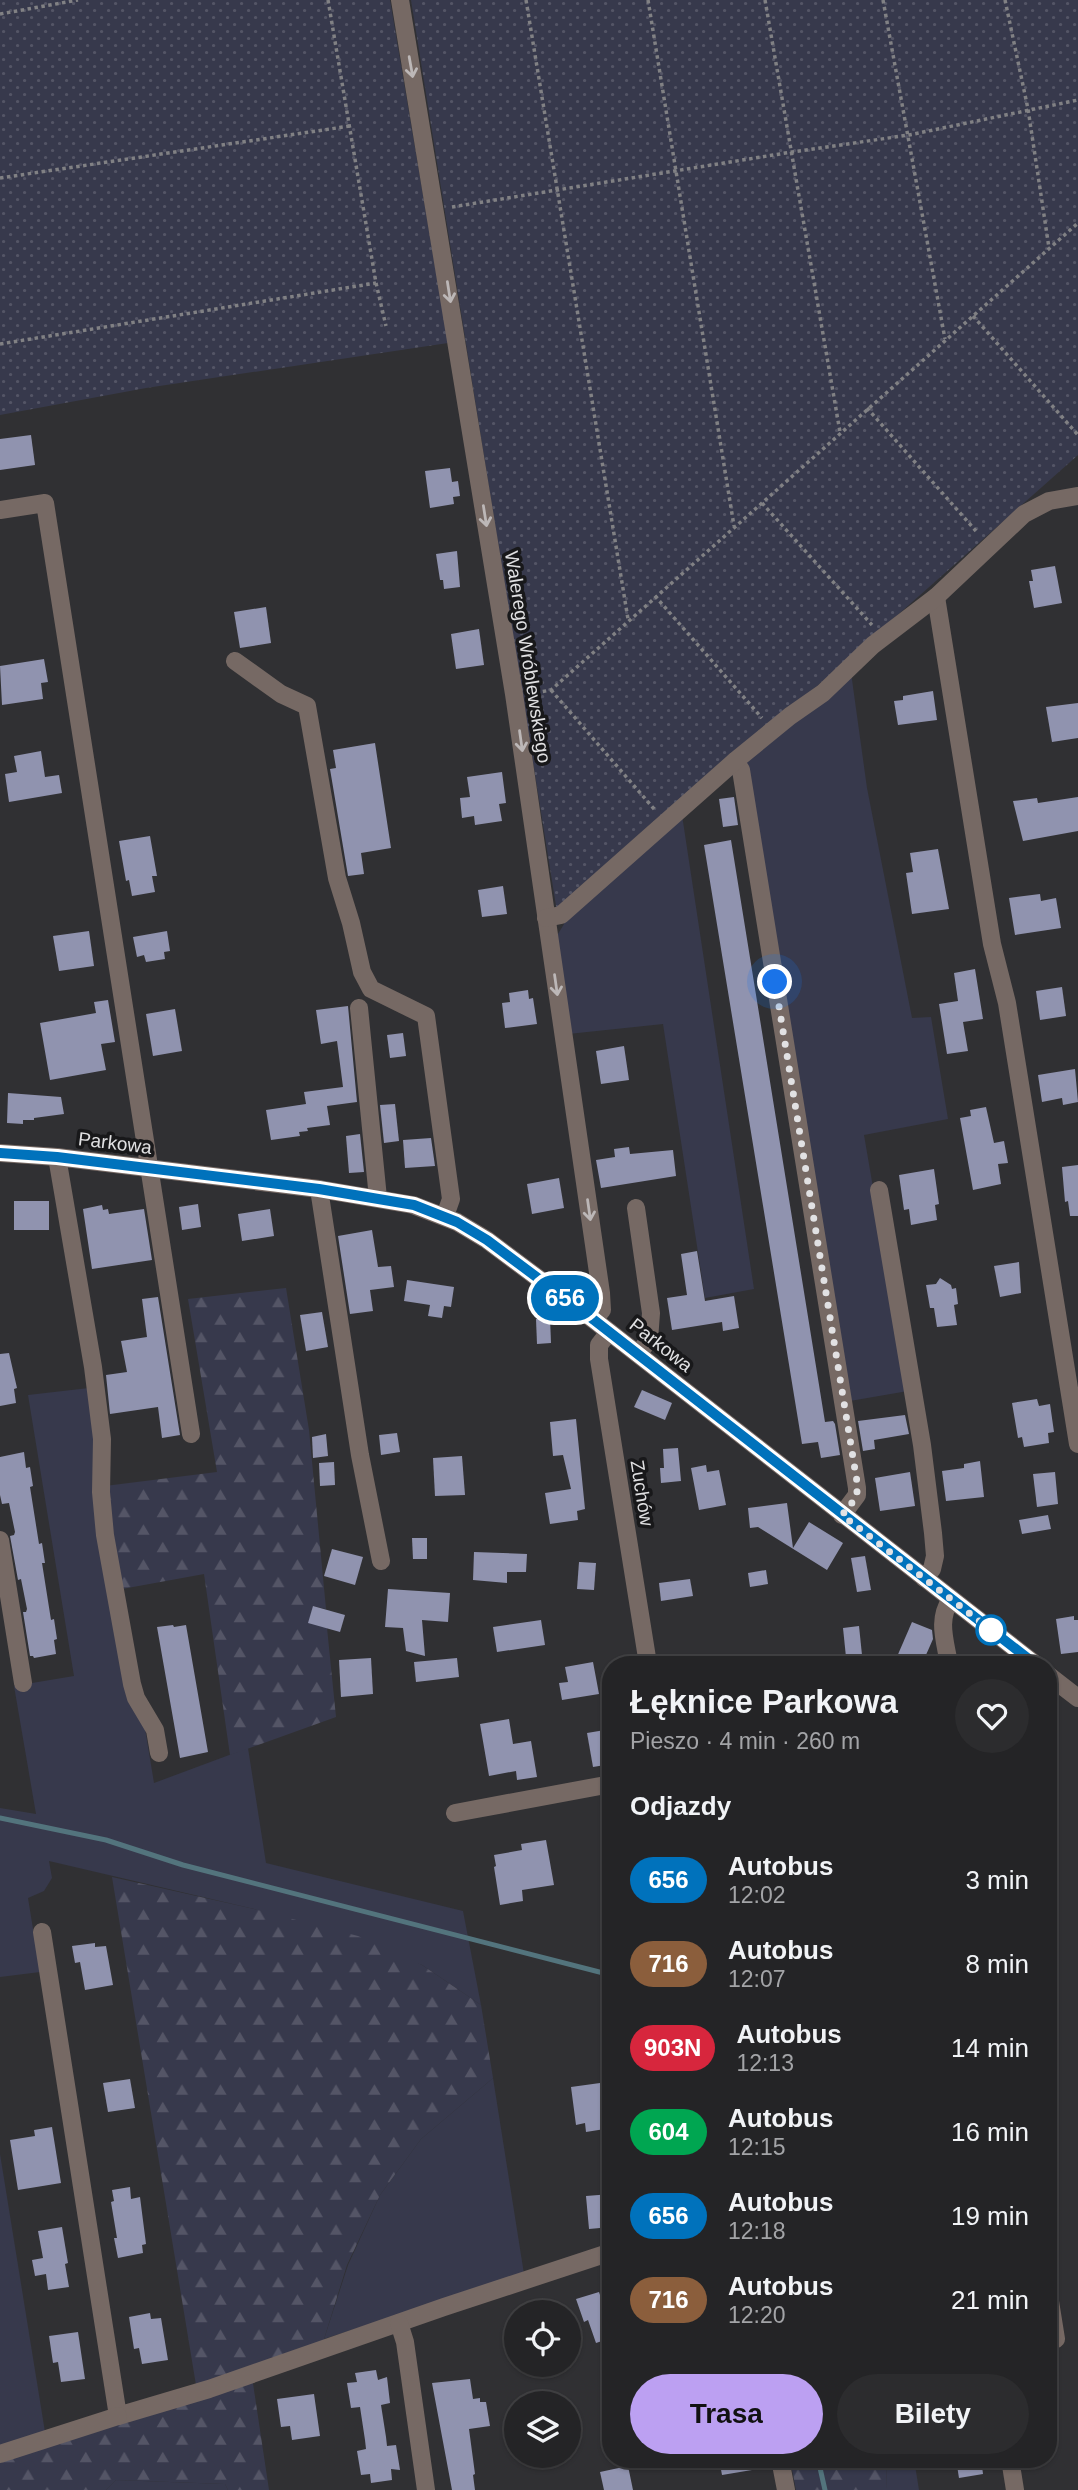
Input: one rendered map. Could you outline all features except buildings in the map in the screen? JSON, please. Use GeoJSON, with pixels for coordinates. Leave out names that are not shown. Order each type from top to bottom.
{"type":"FeatureCollection","features":[{"type":"Feature","properties":{"kind":"street","name":"Walerego Wróblewskiego"},"geometry":{"type":"LineString","coordinates":[[400,0],[514,694],[601,1293],[602,1310],[594,1320]]}},
{"type":"Feature","properties":{"kind":"street"},"geometry":{"type":"LineString","coordinates":[[546,918],[561,915],[735,761],[823,693],[873,645],[936,597],[1024,514],[1049,501],[1077,498]]}},
{"type":"Feature","properties":{"kind":"street"},"geometry":{"type":"LineString","coordinates":[[0,510],[45,503],[191,1434]]}},
{"type":"Feature","properties":{"kind":"street"},"geometry":{"type":"LineString","coordinates":[[936,597],[992,944],[1009,1015],[1078,1444]]}},
{"type":"Feature","properties":{"kind":"street"},"geometry":{"type":"LineString","coordinates":[[235,661],[281,694],[307,706],[337,878],[362,972],[371,989],[426,1016],[452,1199],[445,1216]]}},
{"type":"Feature","properties":{"kind":"street"},"geometry":{"type":"LineString","coordinates":[[735,761],[741,770],[858,1488],[855,1499],[842,1515]]}},
{"type":"Feature","properties":{"kind":"street"},"geometry":{"type":"LineString","coordinates":[[359,1008],[378,1198]]}},
{"type":"Feature","properties":{"kind":"street","name":"Parkowa"},"geometry":{"type":"LineString","coordinates":[[0,1153],[57,1157],[319,1189],[414,1205],[445,1216],[487,1240],[594,1320],[1025,1656]]}},
{"type":"Feature","properties":{"kind":"street"},"geometry":{"type":"LineString","coordinates":[[57,1157],[93,1367],[102,1439],[101,1492],[105,1535],[132,1684],[136,1698],[155,1730],[159,1753]]}},
{"type":"Feature","properties":{"kind":"street"},"geometry":{"type":"LineString","coordinates":[[319,1189],[360,1455],[381,1561]]}},
{"type":"Feature","properties":{"kind":"street"},"geometry":{"type":"LineString","coordinates":[[879,1190],[919,1431],[933,1534],[935,1556],[932,1569],[924,1578]]}},
{"type":"Feature","properties":{"kind":"street"},"geometry":{"type":"LineString","coordinates":[[636,1208],[652,1313],[649,1340],[638,1354]]}},
{"type":"Feature","properties":{"kind":"street","name":"Zuchów"},"geometry":{"type":"LineString","coordinates":[[609,1332],[599,1345],[599,1359],[647,1656]]}},
{"type":"Feature","properties":{"kind":"street"},"geometry":{"type":"LineString","coordinates":[[0,1540],[23,1683]]}},
{"type":"Feature","properties":{"kind":"street"},"geometry":{"type":"LineString","coordinates":[[948,1656],[942,1621],[943,1610],[951,1598]]}},
{"type":"Feature","properties":{"kind":"street"},"geometry":{"type":"LineString","coordinates":[[1057,1682],[1078,1698]]}},
{"type":"Feature","properties":{"kind":"street"},"geometry":{"type":"LineString","coordinates":[[455,1813],[602,1786]]}},
{"type":"Feature","properties":{"kind":"street"},"geometry":{"type":"LineString","coordinates":[[42,1932],[118,2416]]}},
{"type":"Feature","properties":{"kind":"street"},"geometry":{"type":"LineString","coordinates":[[0,2454],[209,2389],[602,2255]]}},
{"type":"Feature","properties":{"kind":"street"},"geometry":{"type":"LineString","coordinates":[[399,2323],[405,2342],[426,2490]]}},
{"type":"Feature","properties":{"kind":"street"},"geometry":{"type":"LineString","coordinates":[[782,2468],[786,2490]]}},
{"type":"Feature","properties":{"kind":"street"},"geometry":{"type":"LineString","coordinates":[[1011,2468],[1015,2490]]}},
{"type":"Feature","properties":{"kind":"path"},"geometry":{"type":"LineString","coordinates":[[0,14],[78,0]]}},
{"type":"Feature","properties":{"kind":"path"},"geometry":{"type":"LineString","coordinates":[[328,0],[376,284],[386,326]]}},
{"type":"Feature","properties":{"kind":"path"},"geometry":{"type":"LineString","coordinates":[[526,0],[628,619]]}},
{"type":"Feature","properties":{"kind":"path"},"geometry":{"type":"LineString","coordinates":[[648,0],[734,526]]}},
{"type":"Feature","properties":{"kind":"path"},"geometry":{"type":"LineString","coordinates":[[765,0],[840,432]]}},
{"type":"Feature","properties":{"kind":"path"},"geometry":{"type":"LineString","coordinates":[[883,0],[945,340]]}},
{"type":"Feature","properties":{"kind":"path"},"geometry":{"type":"LineString","coordinates":[[1005,0],[1028,109],[1049,248]]}},
{"type":"Feature","properties":{"kind":"path"},"geometry":{"type":"LineString","coordinates":[[449,208],[909,135],[1078,100]]}},
{"type":"Feature","properties":{"kind":"path"},"geometry":{"type":"LineString","coordinates":[[0,178],[350,126]]}},
{"type":"Feature","properties":{"kind":"path"},"geometry":{"type":"LineString","coordinates":[[529,694],[551,690],[1078,223]]}},
{"type":"Feature","properties":{"kind":"path"},"geometry":{"type":"LineString","coordinates":[[0,344],[376,284]]}},
{"type":"Feature","properties":{"kind":"path"},"geometry":{"type":"LineString","coordinates":[[973,316],[1078,435]]}},
{"type":"Feature","properties":{"kind":"path"},"geometry":{"type":"LineString","coordinates":[[867,408],[976,531]]}},
{"type":"Feature","properties":{"kind":"path"},"geometry":{"type":"LineString","coordinates":[[762,503],[872,625]]}},
{"type":"Feature","properties":{"kind":"path"},"geometry":{"type":"LineString","coordinates":[[655,596],[765,721]]}},
{"type":"Feature","properties":{"kind":"path"},"geometry":{"type":"LineString","coordinates":[[551,690],[658,812]]}},
{"type":"Feature","properties":{"kind":"green space"},"geometry":{"type":"Polygon","coordinates":[[[0,0],[390,0],[448,343],[146,388],[0,415],[0,0]]]}},
{"type":"Feature","properties":{"kind":"green space"},"geometry":{"type":"Polygon","coordinates":[[[411,0],[1078,0],[1078,455],[557,912],[411,0]]]}},
{"type":"Feature","properties":{"kind":"green space"},"geometry":{"type":"Polygon","coordinates":[[[849,658],[867,788],[912,1018],[931,1017],[948,1119],[864,1135],[908,1391],[850,1401],[741,770],[711,789],[682,815],[754,1289],[705,1298],[663,1024],[568,1034],[555,939],[564,924],[561,909],[849,658]]]}},
{"type":"Feature","properties":{"kind":"green space"},"geometry":{"type":"Polygon","coordinates":[[[286,1288],[309,1430],[326,1609],[313,1606],[327,1628],[336,1717],[230,1755],[204,1574],[122,1589],[105,1486],[217,1472],[188,1299],[286,1288]]]}},
{"type":"Feature","properties":{"kind":"green space"},"geometry":{"type":"Polygon","coordinates":[[[89,1388],[154,1783],[248,1748],[266,1863],[463,1911],[481,2005],[422,1965],[254,1909],[49,1861],[52,1878],[44,1891],[28,1898],[40,1972],[0,1977],[0,1808],[36,1814],[14,1686],[74,1676],[28,1395],[89,1388]]]}},
{"type":"Feature","properties":{"kind":"green space"},"geometry":{"type":"Polygon","coordinates":[[[112,1877],[358,1936],[422,1965],[481,2005],[493,2078],[421,2139],[380,2195],[347,2265],[324,2339],[326,2353],[252,2377],[269,2490],[228,2490],[225,2484],[116,2480],[106,2490],[0,2490],[0,2449],[198,2397],[112,1877]]]}},
{"type":"Feature","properties":{"kind":"green space"},"geometry":{"type":"Polygon","coordinates":[[[493,2078],[524,2274],[324,2339],[348,2265],[380,2195],[421,2139],[493,2078]]]}},
{"type":"Feature","properties":{"kind":"green space"},"geometry":{"type":"Polygon","coordinates":[[[0,2154],[45,2432],[0,2447],[0,2154]]]}},
{"type":"Feature","properties":{"kind":"green space"},"geometry":{"type":"Polygon","coordinates":[[[792,2468],[886,2468],[887,2490],[796,2490],[792,2468]]]}},
{"type":"Feature","properties":{"kind":"green space"},"geometry":{"type":"Polygon","coordinates":[[[886,2468],[915,2468],[919,2490],[887,2490],[886,2468]]]}},
{"type":"Feature","properties":{"kind":"green space"},"geometry":{"type":"Polygon","coordinates":[[[116,2480],[225,2484],[228,2490],[106,2490],[116,2480]]]}},
{"type":"Feature","properties":{"kind":"waterway"},"geometry":{"type":"LineString","coordinates":[[0,1818],[106,1840],[183,1865],[602,1973]]}},
{"type":"Feature","properties":{"kind":"waterway"},"geometry":{"type":"LineString","coordinates":[[820,2468],[825,2490]]}},
{"type":"Feature","properties":{"kind":"bus line","name":"656"},"geometry":{"type":"LineString","coordinates":[[0,1153],[57,1157],[319,1189],[414,1205],[457,1222],[487,1240],[594,1320],[1025,1656]]}},
{"type":"Feature","properties":{"kind":"route"},"geometry":{"type":"LineString","coordinates":[[775,982],[858,1488],[855,1499],[842,1515],[991,1630]]}}]}
